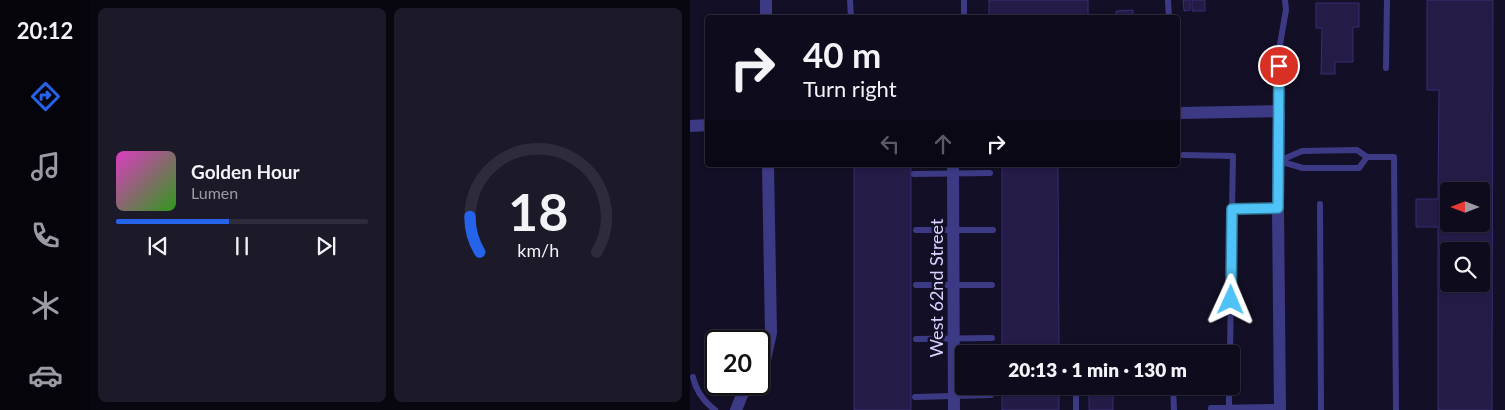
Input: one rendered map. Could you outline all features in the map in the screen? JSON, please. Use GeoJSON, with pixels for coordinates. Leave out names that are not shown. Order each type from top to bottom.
{"type":"FeatureCollection","features":[{"type":"Feature","properties":{"kind":"street"},"geometry":{"type":"LineString","coordinates":[[766,0],[766,15]]}},
{"type":"Feature","properties":{"kind":"street"},"geometry":{"type":"LineString","coordinates":[[1180,113],[1279,111],[1280,408]]}},
{"type":"Feature","properties":{"kind":"street"},"geometry":{"type":"LineString","coordinates":[[690,126],[705,125]]}},
{"type":"Feature","properties":{"kind":"street"},"geometry":{"type":"LineString","coordinates":[[768,167],[770,338]]}},
{"type":"Feature","properties":{"kind":"street","name":"West 62nd Street"},"geometry":{"type":"LineString","coordinates":[[953,169],[954,410]]}},
{"type":"Feature","properties":{"kind":"street"},"geometry":{"type":"LineString","coordinates":[[736,410],[742,395]]}},
{"type":"Feature","properties":{"kind":"lane"},"geometry":{"type":"LineString","coordinates":[[850,0],[850,15]]}},
{"type":"Feature","properties":{"kind":"lane"},"geometry":{"type":"LineString","coordinates":[[964,0],[964,15]]}},
{"type":"Feature","properties":{"kind":"lane"},"geometry":{"type":"LineString","coordinates":[[1168,0],[1169,15]]}},
{"type":"Feature","properties":{"kind":"lane"},"geometry":{"type":"LineString","coordinates":[[1279,111],[1279,50],[1286,10],[1285,0]]}},
{"type":"Feature","properties":{"kind":"lane"},"geometry":{"type":"LineString","coordinates":[[1386,68],[1387,0]]}},
{"type":"Feature","properties":{"kind":"lane"},"geometry":{"type":"LineString","coordinates":[[1279,161],[1302,151],[1357,150],[1367,157],[1394,157],[1396,410]]}},
{"type":"Feature","properties":{"kind":"lane"},"geometry":{"type":"LineString","coordinates":[[1182,155],[1233,156],[1230,345]]}},
{"type":"Feature","properties":{"kind":"lane"},"geometry":{"type":"LineString","coordinates":[[1279,161],[1303,168],[1359,168],[1367,157]]}},
{"type":"Feature","properties":{"kind":"lane"},"geometry":{"type":"LineString","coordinates":[[914,174],[953,169],[990,173]]}},
{"type":"Feature","properties":{"kind":"lane"},"geometry":{"type":"LineString","coordinates":[[1320,204],[1321,410]]}},
{"type":"Feature","properties":{"kind":"lane"},"geometry":{"type":"LineString","coordinates":[[1232,209],[1278,208]]}},
{"type":"Feature","properties":{"kind":"lane"},"geometry":{"type":"LineString","coordinates":[[916,230],[993,230]]}},
{"type":"Feature","properties":{"kind":"lane"},"geometry":{"type":"LineString","coordinates":[[916,285],[992,284]]}},
{"type":"Feature","properties":{"kind":"lane"},"geometry":{"type":"LineString","coordinates":[[916,338],[992,338]]}},
{"type":"Feature","properties":{"kind":"lane"},"geometry":{"type":"LineString","coordinates":[[693,377],[695,386],[702,399],[715,410]]}},
{"type":"Feature","properties":{"kind":"lane"},"geometry":{"type":"LineString","coordinates":[[915,397],[991,395]]}},
{"type":"Feature","properties":{"kind":"lane"},"geometry":{"type":"LineString","coordinates":[[1076,395],[1076,410]]}},
{"type":"Feature","properties":{"kind":"lane"},"geometry":{"type":"LineString","coordinates":[[1173,395],[1174,410]]}},
{"type":"Feature","properties":{"kind":"lane"},"geometry":{"type":"LineString","coordinates":[[1229,395],[1229,408]]}},
{"type":"Feature","properties":{"kind":"lane"},"geometry":{"type":"LineString","coordinates":[[1211,410],[1211,408],[1280,408]]}},
{"type":"Feature","properties":{"kind":"building"},"geometry":{"type":"Polygon","coordinates":[[[989,0],[1088,0],[1088,15],[989,15],[989,0]]]}},
{"type":"Feature","properties":{"kind":"building"},"geometry":{"type":"Polygon","coordinates":[[[1183,0],[1190,0],[1190,10],[1184,11],[1183,0]]]}},
{"type":"Feature","properties":{"kind":"building"},"geometry":{"type":"Polygon","coordinates":[[[1192,0],[1205,0],[1205,11],[1192,11],[1192,0]]]}},
{"type":"Feature","properties":{"kind":"building"},"geometry":{"type":"Polygon","coordinates":[[[1427,0],[1493,0],[1492,410],[1438,410],[1438,227],[1416,227],[1416,199],[1438,199],[1439,90],[1427,90],[1427,0]]]}},
{"type":"Feature","properties":{"kind":"building"},"geometry":{"type":"Polygon","coordinates":[[[1316,3],[1359,3],[1359,27],[1353,27],[1353,62],[1335,62],[1335,74],[1321,74],[1322,28],[1316,28],[1316,3]]]}},
{"type":"Feature","properties":{"kind":"building"},"geometry":{"type":"Polygon","coordinates":[[[1133,10],[1133,15],[1116,15],[1116,11],[1133,10]]]}},
{"type":"Feature","properties":{"kind":"building"},"geometry":{"type":"Polygon","coordinates":[[[854,167],[911,167],[911,410],[854,410],[854,167]]]}},
{"type":"Feature","properties":{"kind":"building"},"geometry":{"type":"Polygon","coordinates":[[[1002,167],[1058,167],[1059,345],[1002,345],[1002,167]]]}},
{"type":"Feature","properties":{"kind":"building"},"geometry":{"type":"Polygon","coordinates":[[[1002,395],[1059,395],[1059,410],[1002,410],[1002,395]]]}},
{"type":"Feature","properties":{"kind":"building"},"geometry":{"type":"Polygon","coordinates":[[[1089,395],[1113,395],[1113,410],[1089,410],[1089,395]]]}},
{"type":"Feature","properties":{"kind":"route"},"geometry":{"type":"LineString","coordinates":[[1231,300],[1232,209],[1278,208],[1279,66]]}}]}
